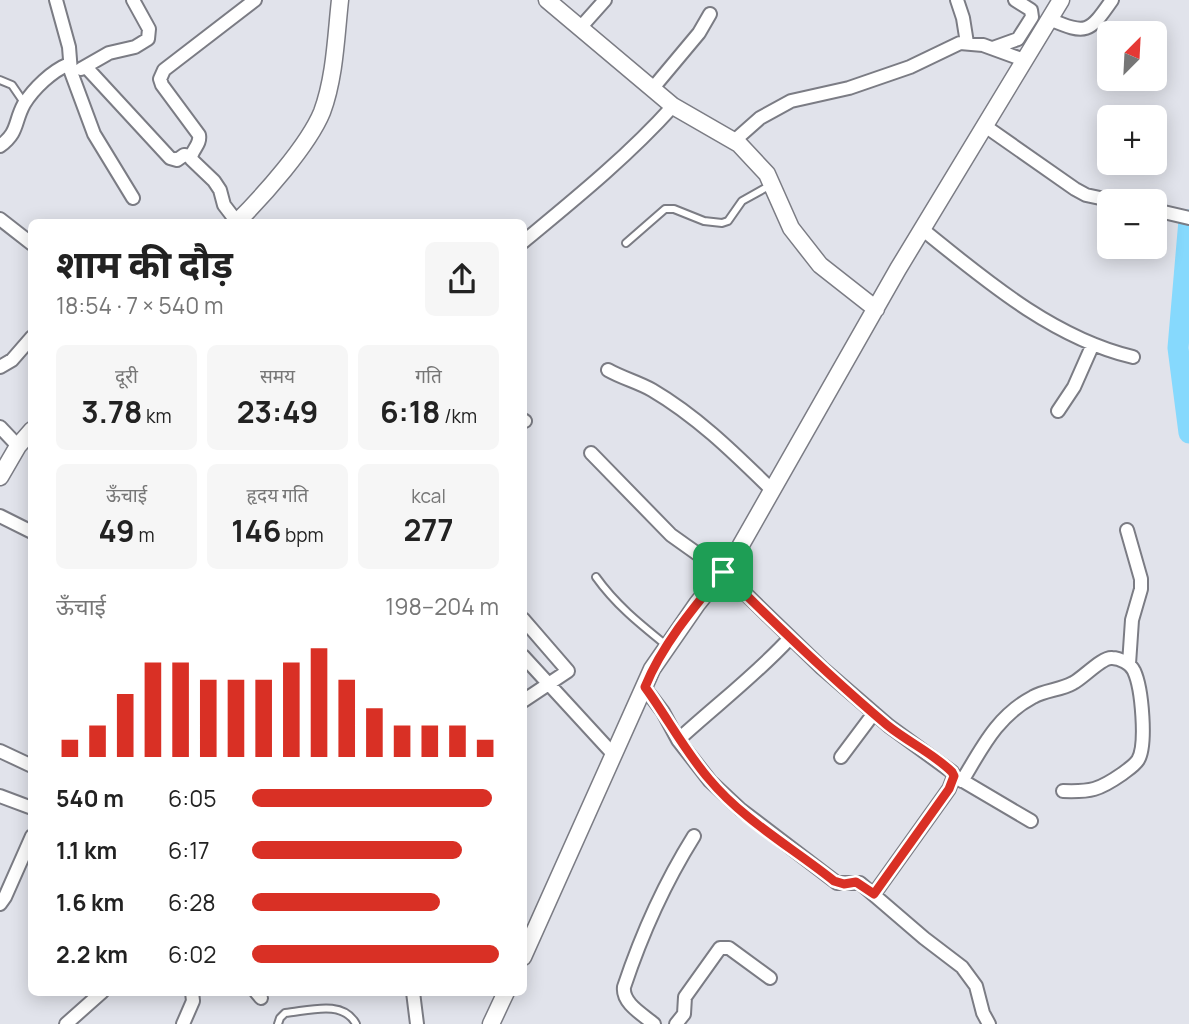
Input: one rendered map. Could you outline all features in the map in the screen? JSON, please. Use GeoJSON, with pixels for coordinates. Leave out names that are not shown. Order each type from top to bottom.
{"type":"FeatureCollection","features":[{"type":"Feature","properties":{"kind":"street"},"geometry":{"type":"LineString","coordinates":[[56,0],[69,47],[70,69],[94,134],[133,198]]}},
{"type":"Feature","properties":{"kind":"street"},"geometry":{"type":"LineString","coordinates":[[0,146],[16,130],[25,104],[54,72],[86,66],[109,53],[135,47],[148,39],[149,29],[133,0]]}},
{"type":"Feature","properties":{"kind":"street"},"geometry":{"type":"LineString","coordinates":[[191,156],[199,143],[200,135],[162,85],[162,73],[255,0]]}},
{"type":"Feature","properties":{"kind":"street"},"geometry":{"type":"LineString","coordinates":[[240,219],[260,200],[306,140],[322,112],[328,89],[340,0]]}},
{"type":"Feature","properties":{"kind":"street"},"geometry":{"type":"LineString","coordinates":[[547,0],[673,106],[734,141],[767,174],[791,228],[820,265],[876,309]]}},
{"type":"Feature","properties":{"kind":"street"},"geometry":{"type":"LineString","coordinates":[[580,28],[605,0]]}},
{"type":"Feature","properties":{"kind":"street"},"geometry":{"type":"LineString","coordinates":[[957,0],[967,43]]}},
{"type":"Feature","properties":{"kind":"street"},"geometry":{"type":"LineString","coordinates":[[993,48],[1018,39],[1032,17],[1031,10],[1015,0]]}},
{"type":"Feature","properties":{"kind":"street"},"geometry":{"type":"LineString","coordinates":[[527,948],[652,668],[733,559],[922,229],[1061,0]]}},
{"type":"Feature","properties":{"kind":"street"},"geometry":{"type":"LineString","coordinates":[[1049,19],[1074,29],[1083,29],[1091,26],[1112,0]]}},
{"type":"Feature","properties":{"kind":"street"},"geometry":{"type":"LineString","coordinates":[[653,88],[699,33],[710,15]]}},
{"type":"Feature","properties":{"kind":"street"},"geometry":{"type":"LineString","coordinates":[[734,141],[760,118],[791,101],[849,88],[910,67],[960,43],[993,48],[1024,60]]}},
{"type":"Feature","properties":{"kind":"street"},"geometry":{"type":"LineString","coordinates":[[86,66],[170,158],[177,160],[184,155],[191,156],[214,181],[224,205],[235,219]]}},
{"type":"Feature","properties":{"kind":"street"},"geometry":{"type":"LineString","coordinates":[[527,239],[622,159],[673,106]]}},
{"type":"Feature","properties":{"kind":"street"},"geometry":{"type":"LineString","coordinates":[[985,125],[1086,195],[1097,197]]}},
{"type":"Feature","properties":{"kind":"street"},"geometry":{"type":"LineString","coordinates":[[1167,213],[1189,218]]}},
{"type":"Feature","properties":{"kind":"street"},"geometry":{"type":"LineString","coordinates":[[0,219],[28,240]]}},
{"type":"Feature","properties":{"kind":"street"},"geometry":{"type":"LineString","coordinates":[[922,229],[1004,293],[1057,326],[1093,344],[1133,357]]}},
{"type":"Feature","properties":{"kind":"street"},"geometry":{"type":"LineString","coordinates":[[0,367],[12,360],[28,342]]}},
{"type":"Feature","properties":{"kind":"street"},"geometry":{"type":"LineString","coordinates":[[1058,411],[1074,387],[1093,344]]}},
{"type":"Feature","properties":{"kind":"street"},"geometry":{"type":"LineString","coordinates":[[608,370],[645,386],[674,404],[714,434],[772,490]]}},
{"type":"Feature","properties":{"kind":"street"},"geometry":{"type":"LineString","coordinates":[[0,427],[18,446]]}},
{"type":"Feature","properties":{"kind":"street"},"geometry":{"type":"LineString","coordinates":[[0,477],[28,435]]}},
{"type":"Feature","properties":{"kind":"street"},"geometry":{"type":"LineString","coordinates":[[591,453],[671,535],[723,572],[790,638],[911,744],[948,768],[958,779],[1031,821]]}},
{"type":"Feature","properties":{"kind":"street"},"geometry":{"type":"LineString","coordinates":[[0,516],[28,530]]}},
{"type":"Feature","properties":{"kind":"street"},"geometry":{"type":"LineString","coordinates":[[1127,530],[1141,579],[1141,589],[1132,620],[1129,664]]}},
{"type":"Feature","properties":{"kind":"street"},"geometry":{"type":"LineString","coordinates":[[527,625],[568,671],[527,699]]}},
{"type":"Feature","properties":{"kind":"street"},"geometry":{"type":"LineString","coordinates":[[678,740],[763,667],[790,638]]}},
{"type":"Feature","properties":{"kind":"street"},"geometry":{"type":"LineString","coordinates":[[874,894],[995,726],[1026,701],[1045,691],[1071,684],[1108,658],[1116,658],[1129,664],[1136,675],[1143,741],[1137,762],[1098,789],[1088,792],[1063,790]]}},
{"type":"Feature","properties":{"kind":"street"},"geometry":{"type":"LineString","coordinates":[[527,660],[614,755]]}},
{"type":"Feature","properties":{"kind":"street"},"geometry":{"type":"LineString","coordinates":[[645,687],[678,740],[710,781],[740,809],[834,881],[844,884],[856,882],[874,894],[962,967],[976,986],[983,1013],[989,1024]]}},
{"type":"Feature","properties":{"kind":"street"},"geometry":{"type":"LineString","coordinates":[[841,757],[874,713]]}},
{"type":"Feature","properties":{"kind":"street"},"geometry":{"type":"LineString","coordinates":[[0,751],[28,763]]}},
{"type":"Feature","properties":{"kind":"street"},"geometry":{"type":"LineString","coordinates":[[0,796],[28,806]]}},
{"type":"Feature","properties":{"kind":"street"},"geometry":{"type":"LineString","coordinates":[[654,1024],[626,1001],[624,987],[641,937],[662,891],[694,836]]}},
{"type":"Feature","properties":{"kind":"street"},"geometry":{"type":"LineString","coordinates":[[0,904],[28,845]]}},
{"type":"Feature","properties":{"kind":"street"},"geometry":{"type":"LineString","coordinates":[[676,1024],[684,1014],[685,997],[720,948],[729,948],[770,978]]}},
{"type":"Feature","properties":{"kind":"street"},"geometry":{"type":"LineString","coordinates":[[66,1024],[98,996]]}},
{"type":"Feature","properties":{"kind":"street"},"geometry":{"type":"LineString","coordinates":[[183,1024],[192,996]]}},
{"type":"Feature","properties":{"kind":"street"},"geometry":{"type":"LineString","coordinates":[[414,996],[417,1024]]}},
{"type":"Feature","properties":{"kind":"street"},"geometry":{"type":"LineString","coordinates":[[491,1024],[504,996]]}},
{"type":"Feature","properties":{"kind":"lane"},"geometry":{"type":"LineString","coordinates":[[0,80],[12,85],[25,104]]}},
{"type":"Feature","properties":{"kind":"lane"},"geometry":{"type":"LineString","coordinates":[[626,243],[665,209],[674,209],[704,220],[722,223],[742,201],[772,185]]}},
{"type":"Feature","properties":{"kind":"lane"},"geometry":{"type":"LineString","coordinates":[[596,577],[611,599],[668,646]]}},
{"type":"Feature","properties":{"kind":"lane"},"geometry":{"type":"LineString","coordinates":[[278,1024],[285,1013],[335,1009],[345,1011],[356,1024]]}},
{"type":"Feature","properties":{"kind":"waterway"},"geometry":{"type":"LineString","coordinates":[[1189,220],[1178,348],[1189,433]]}},
{"type":"Feature","properties":{"kind":"route"},"geometry":{"type":"LineString","coordinates":[[723,572],[772,622],[866,707],[911,744],[948,768],[954,776],[949,789],[874,894],[860,883],[837,883],[740,809],[710,781],[678,740],[645,687],[652,668],[723,572]]}}]}
